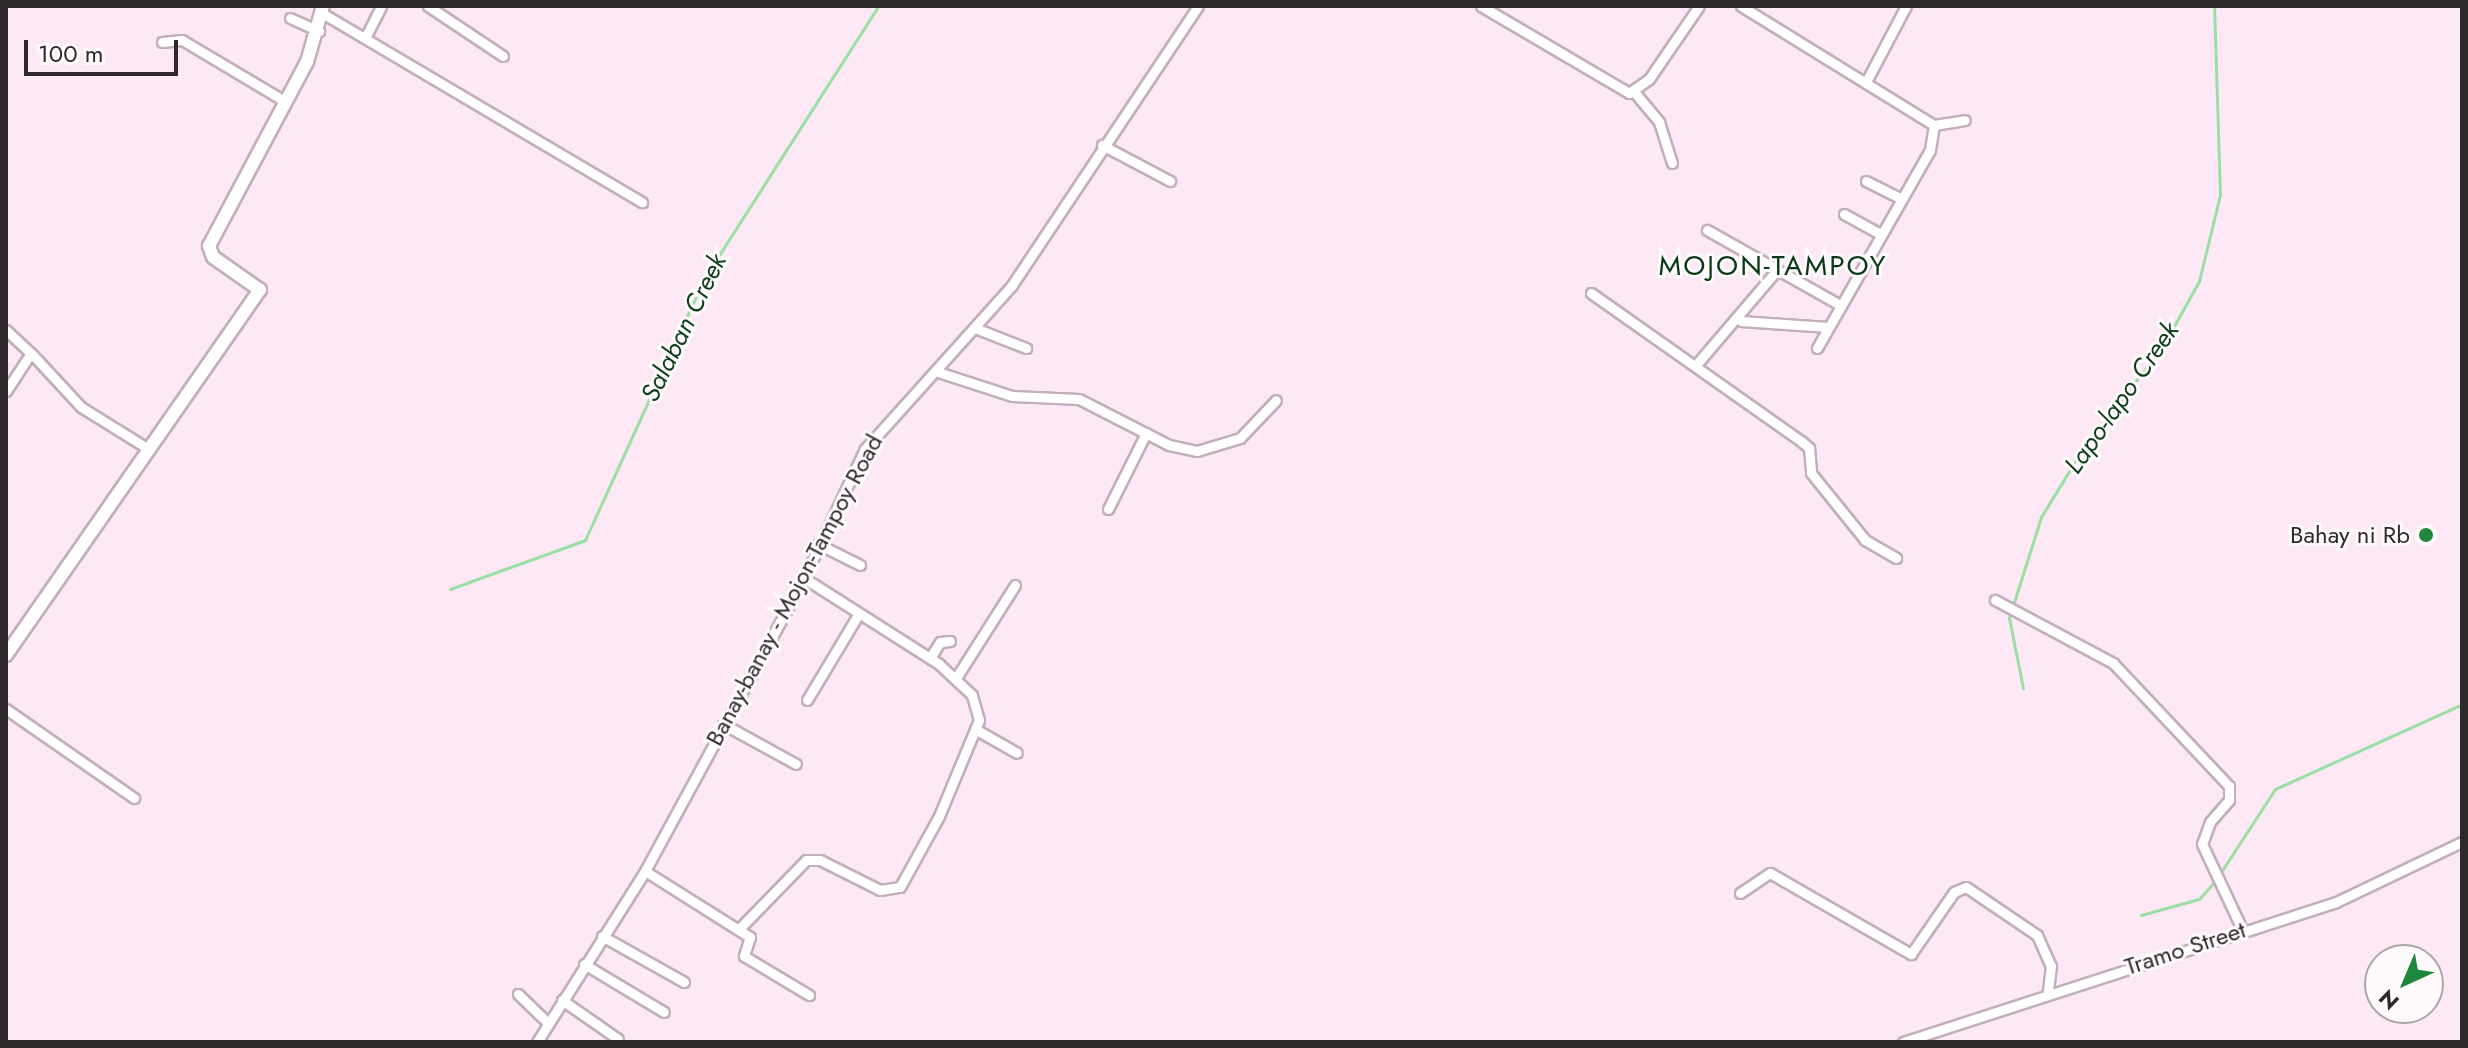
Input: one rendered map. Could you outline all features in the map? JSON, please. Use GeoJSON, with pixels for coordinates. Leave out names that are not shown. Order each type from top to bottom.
{"type":"FeatureCollection","features":[{"type":"Feature","properties":{"kind":"street"},"geometry":{"type":"LineString","coordinates":[[365,38],[381,6]]}},
{"type":"Feature","properties":{"kind":"street"},"geometry":{"type":"LineString","coordinates":[[428,6],[503,56]]}},
{"type":"Feature","properties":{"kind":"street","name":"Banay-banay - Mojon-Tampoy Road"},"geometry":{"type":"LineString","coordinates":[[537,1042],[645,871],[804,578],[865,449],[1012,285],[1102,145],[1198,6]]}},
{"type":"Feature","properties":{"kind":"street"},"geometry":{"type":"LineString","coordinates":[[1481,6],[1613,88],[1635,93],[1659,122],[1672,163]]}},
{"type":"Feature","properties":{"kind":"street"},"geometry":{"type":"LineString","coordinates":[[1635,93],[1699,6]]}},
{"type":"Feature","properties":{"kind":"street"},"geometry":{"type":"LineString","coordinates":[[1741,6],[1867,80],[1934,125],[1965,120]]}},
{"type":"Feature","properties":{"kind":"street"},"geometry":{"type":"LineString","coordinates":[[1867,80],[1906,6]]}},
{"type":"Feature","properties":{"kind":"street"},"geometry":{"type":"LineString","coordinates":[[6,655],[260,290],[213,257],[209,246],[286,102],[319,31],[322,9],[365,38],[642,202]]}},
{"type":"Feature","properties":{"kind":"street"},"geometry":{"type":"LineString","coordinates":[[290,18],[319,31]]}},
{"type":"Feature","properties":{"kind":"street"},"geometry":{"type":"LineString","coordinates":[[162,42],[182,40],[286,102]]}},
{"type":"Feature","properties":{"kind":"street"},"geometry":{"type":"LineString","coordinates":[[1817,348],[1930,150],[1934,125]]}},
{"type":"Feature","properties":{"kind":"street"},"geometry":{"type":"LineString","coordinates":[[1102,145],[1170,181]]}},
{"type":"Feature","properties":{"kind":"street"},"geometry":{"type":"LineString","coordinates":[[1866,181],[1902,199]]}},
{"type":"Feature","properties":{"kind":"street"},"geometry":{"type":"LineString","coordinates":[[1844,214],[1882,235]]}},
{"type":"Feature","properties":{"kind":"street"},"geometry":{"type":"LineString","coordinates":[[1707,230],[1840,305]]}},
{"type":"Feature","properties":{"kind":"street"},"geometry":{"type":"LineString","coordinates":[[1695,366],[1777,270]]}},
{"type":"Feature","properties":{"kind":"street"},"geometry":{"type":"LineString","coordinates":[[1591,293],[1809,448],[1811,473],[1865,540],[1896,558]]}},
{"type":"Feature","properties":{"kind":"street"},"geometry":{"type":"LineString","coordinates":[[1741,321],[1828,327]]}},
{"type":"Feature","properties":{"kind":"street"},"geometry":{"type":"LineString","coordinates":[[975,328],[1026,348]]}},
{"type":"Feature","properties":{"kind":"street"},"geometry":{"type":"LineString","coordinates":[[6,330],[81,407],[150,450]]}},
{"type":"Feature","properties":{"kind":"street"},"geometry":{"type":"LineString","coordinates":[[6,391],[31,353]]}},
{"type":"Feature","properties":{"kind":"street"},"geometry":{"type":"LineString","coordinates":[[935,371],[1012,396],[1079,399],[1186,450],[1224,447],[1276,400]]}},
{"type":"Feature","properties":{"kind":"street"},"geometry":{"type":"LineString","coordinates":[[1108,509],[1146,433]]}},
{"type":"Feature","properties":{"kind":"street"},"geometry":{"type":"LineString","coordinates":[[818,544],[860,565]]}},
{"type":"Feature","properties":{"kind":"street"},"geometry":{"type":"LineString","coordinates":[[739,929],[806,860],[820,860],[880,890],[900,887],[939,816],[975,729],[979,707],[956,678],[930,658],[804,578]]}},
{"type":"Feature","properties":{"kind":"street"},"geometry":{"type":"LineString","coordinates":[[956,678],[1015,585]]}},
{"type":"Feature","properties":{"kind":"street"},"geometry":{"type":"LineString","coordinates":[[1995,600],[2113,663],[2229,786],[2229,800],[2202,844],[2242,929]]}},
{"type":"Feature","properties":{"kind":"street"},"geometry":{"type":"LineString","coordinates":[[807,700],[859,613]]}},
{"type":"Feature","properties":{"kind":"street"},"geometry":{"type":"LineString","coordinates":[[930,658],[940,642],[950,641]]}},
{"type":"Feature","properties":{"kind":"street"},"geometry":{"type":"LineString","coordinates":[[6,709],[134,798]]}},
{"type":"Feature","properties":{"kind":"street"},"geometry":{"type":"LineString","coordinates":[[723,724],[796,764]]}},
{"type":"Feature","properties":{"kind":"street"},"geometry":{"type":"LineString","coordinates":[[975,729],[1017,753]]}},
{"type":"Feature","properties":{"kind":"street","name":"Tramo Street"},"geometry":{"type":"LineString","coordinates":[[1903,1042],[2048,992],[2379,887],[2462,842]]}},
{"type":"Feature","properties":{"kind":"street"},"geometry":{"type":"LineString","coordinates":[[645,871],[739,929],[752,941],[744,956],[809,995]]}},
{"type":"Feature","properties":{"kind":"street"},"geometry":{"type":"LineString","coordinates":[[1740,893],[1770,873],[1911,954],[1954,892],[1966,887],[2042,941],[2051,966],[2048,992]]}},
{"type":"Feature","properties":{"kind":"street"},"geometry":{"type":"LineString","coordinates":[[602,936],[684,982]]}},
{"type":"Feature","properties":{"kind":"street"},"geometry":{"type":"LineString","coordinates":[[584,964],[664,1012]]}},
{"type":"Feature","properties":{"kind":"street"},"geometry":{"type":"LineString","coordinates":[[518,994],[548,1023]]}},
{"type":"Feature","properties":{"kind":"street"},"geometry":{"type":"LineString","coordinates":[[562,1000],[618,1039]]}},
{"type":"Feature","properties":{"kind":"waterway","name":"Salaban Creek"},"geometry":{"type":"LineString","coordinates":[[450,589],[585,540],[705,277],[878,6]]}},
{"type":"Feature","properties":{"kind":"waterway","name":"Lapo-lapo Creek"},"geometry":{"type":"LineString","coordinates":[[2023,688],[2009,618],[2041,517],[2082,450],[2163,346],[2199,281],[2220,195],[2214,6]]}},
{"type":"Feature","properties":{"kind":"waterway"},"geometry":{"type":"LineString","coordinates":[[2219,875],[2275,789],[2462,704]]}},
{"type":"Feature","properties":{"kind":"waterway"},"geometry":{"type":"LineString","coordinates":[[2141,915],[2199,899],[2215,881]]}},
{"type":"Feature","properties":{"kind":"place","name":"Bahay ni Rb"},"geometry":{"type":"Point","coordinates":[2426,535]}},
{"type":"Feature","properties":{"kind":"district","name":"MOJON-TAMPOY"},"geometry":{"type":"Point","coordinates":[1773,266]}}]}
